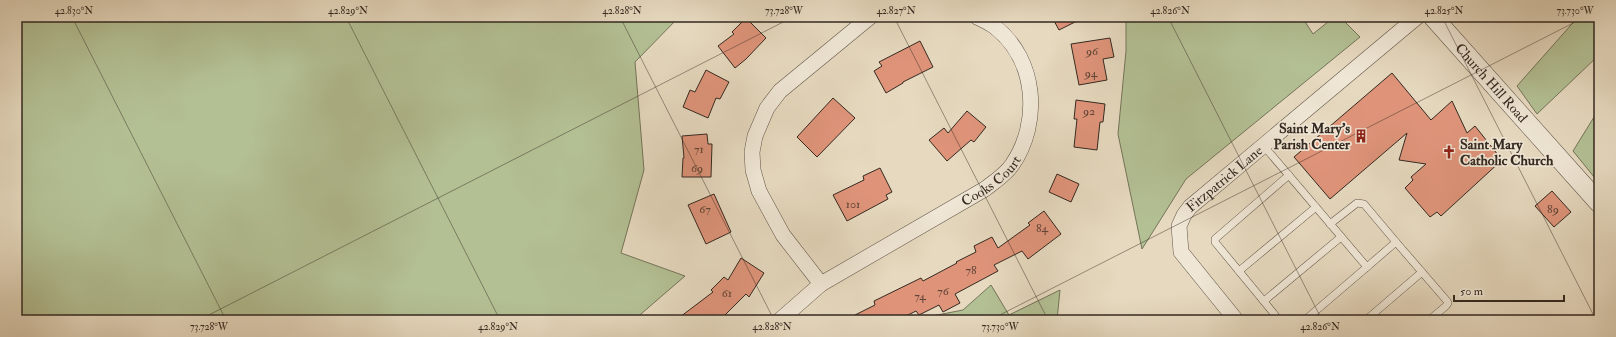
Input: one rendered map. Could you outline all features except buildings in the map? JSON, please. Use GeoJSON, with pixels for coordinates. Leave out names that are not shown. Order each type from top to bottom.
{"type":"FeatureCollection","features":[{"type":"Feature","properties":{"kind":"street"},"geometry":{"type":"LineString","coordinates":[[821,284],[783,235],[759,191],[753,170],[752,152],[755,136],[767,108],[780,91],[870,17]]}},
{"type":"Feature","properties":{"kind":"street","name":"Cooks Court"},"geometry":{"type":"LineString","coordinates":[[780,320],[821,284],[985,189],[1002,176],[1012,165],[1026,138],[1031,116],[1031,97],[1028,80],[1022,61],[1011,44],[995,27],[977,17]]}},
{"type":"Feature","properties":{"kind":"street","name":"Fitzpatrick Lane"},"geometry":{"type":"LineString","coordinates":[[1236,320],[1181,252],[1179,226],[1184,215],[1190,207],[1417,17]]}},
{"type":"Feature","properties":{"kind":"street","name":"Church Hill Road"},"geometry":{"type":"LineString","coordinates":[[1432,17],[1599,203]]}},
{"type":"Feature","properties":{"kind":"lane"},"geometry":{"type":"LineString","coordinates":[[1263,145],[1367,267]]}},
{"type":"Feature","properties":{"kind":"lane"},"geometry":{"type":"LineString","coordinates":[[1269,320],[1277,317],[1215,242],[1215,239],[1289,175]]}},
{"type":"Feature","properties":{"kind":"lane"},"geometry":{"type":"LineString","coordinates":[[1330,224],[1353,205],[1361,203],[1448,304],[1429,320]]}},
{"type":"Feature","properties":{"kind":"lane"},"geometry":{"type":"LineString","coordinates":[[1239,271],[1316,207]]}},
{"type":"Feature","properties":{"kind":"lane"},"geometry":{"type":"LineString","coordinates":[[1264,301],[1341,237]]}},
{"type":"Feature","properties":{"kind":"lane"},"geometry":{"type":"LineString","coordinates":[[1305,320],[1396,242]]}},
{"type":"Feature","properties":{"kind":"lane"},"geometry":{"type":"LineString","coordinates":[[1366,320],[1422,272]]}},
{"type":"Feature","properties":{"kind":"green space"},"geometry":{"type":"Polygon","coordinates":[[[17,17],[679,17],[635,62],[644,170],[621,253],[685,276],[634,320],[17,320],[17,17]]]}},
{"type":"Feature","properties":{"kind":"green space"},"geometry":{"type":"Polygon","coordinates":[[[1126,17],[1302,17],[1313,34],[1334,17],[1340,17],[1360,37],[1186,179],[1142,249],[1118,134],[1126,51],[1126,17]]]}},
{"type":"Feature","properties":{"kind":"green space"},"geometry":{"type":"Polygon","coordinates":[[[1578,17],[1599,17],[1599,55],[1537,114],[1517,86],[1578,17]]]}},
{"type":"Feature","properties":{"kind":"green space"},"geometry":{"type":"Polygon","coordinates":[[[1599,109],[1599,183],[1573,151],[1599,109]]]}},
{"type":"Feature","properties":{"kind":"green space"},"geometry":{"type":"Polygon","coordinates":[[[991,285],[1009,315],[1060,290],[1057,320],[928,320],[932,316],[963,310],[991,285]]]}},
{"type":"Feature","properties":{"kind":"place","name":"Saint Mary's Parish Center"},"geometry":{"type":"Point","coordinates":[1361,136]}},
{"type":"Feature","properties":{"kind":"place","name":"Saint Mary Catholic Church"},"geometry":{"type":"Point","coordinates":[1449,152]}}]}
